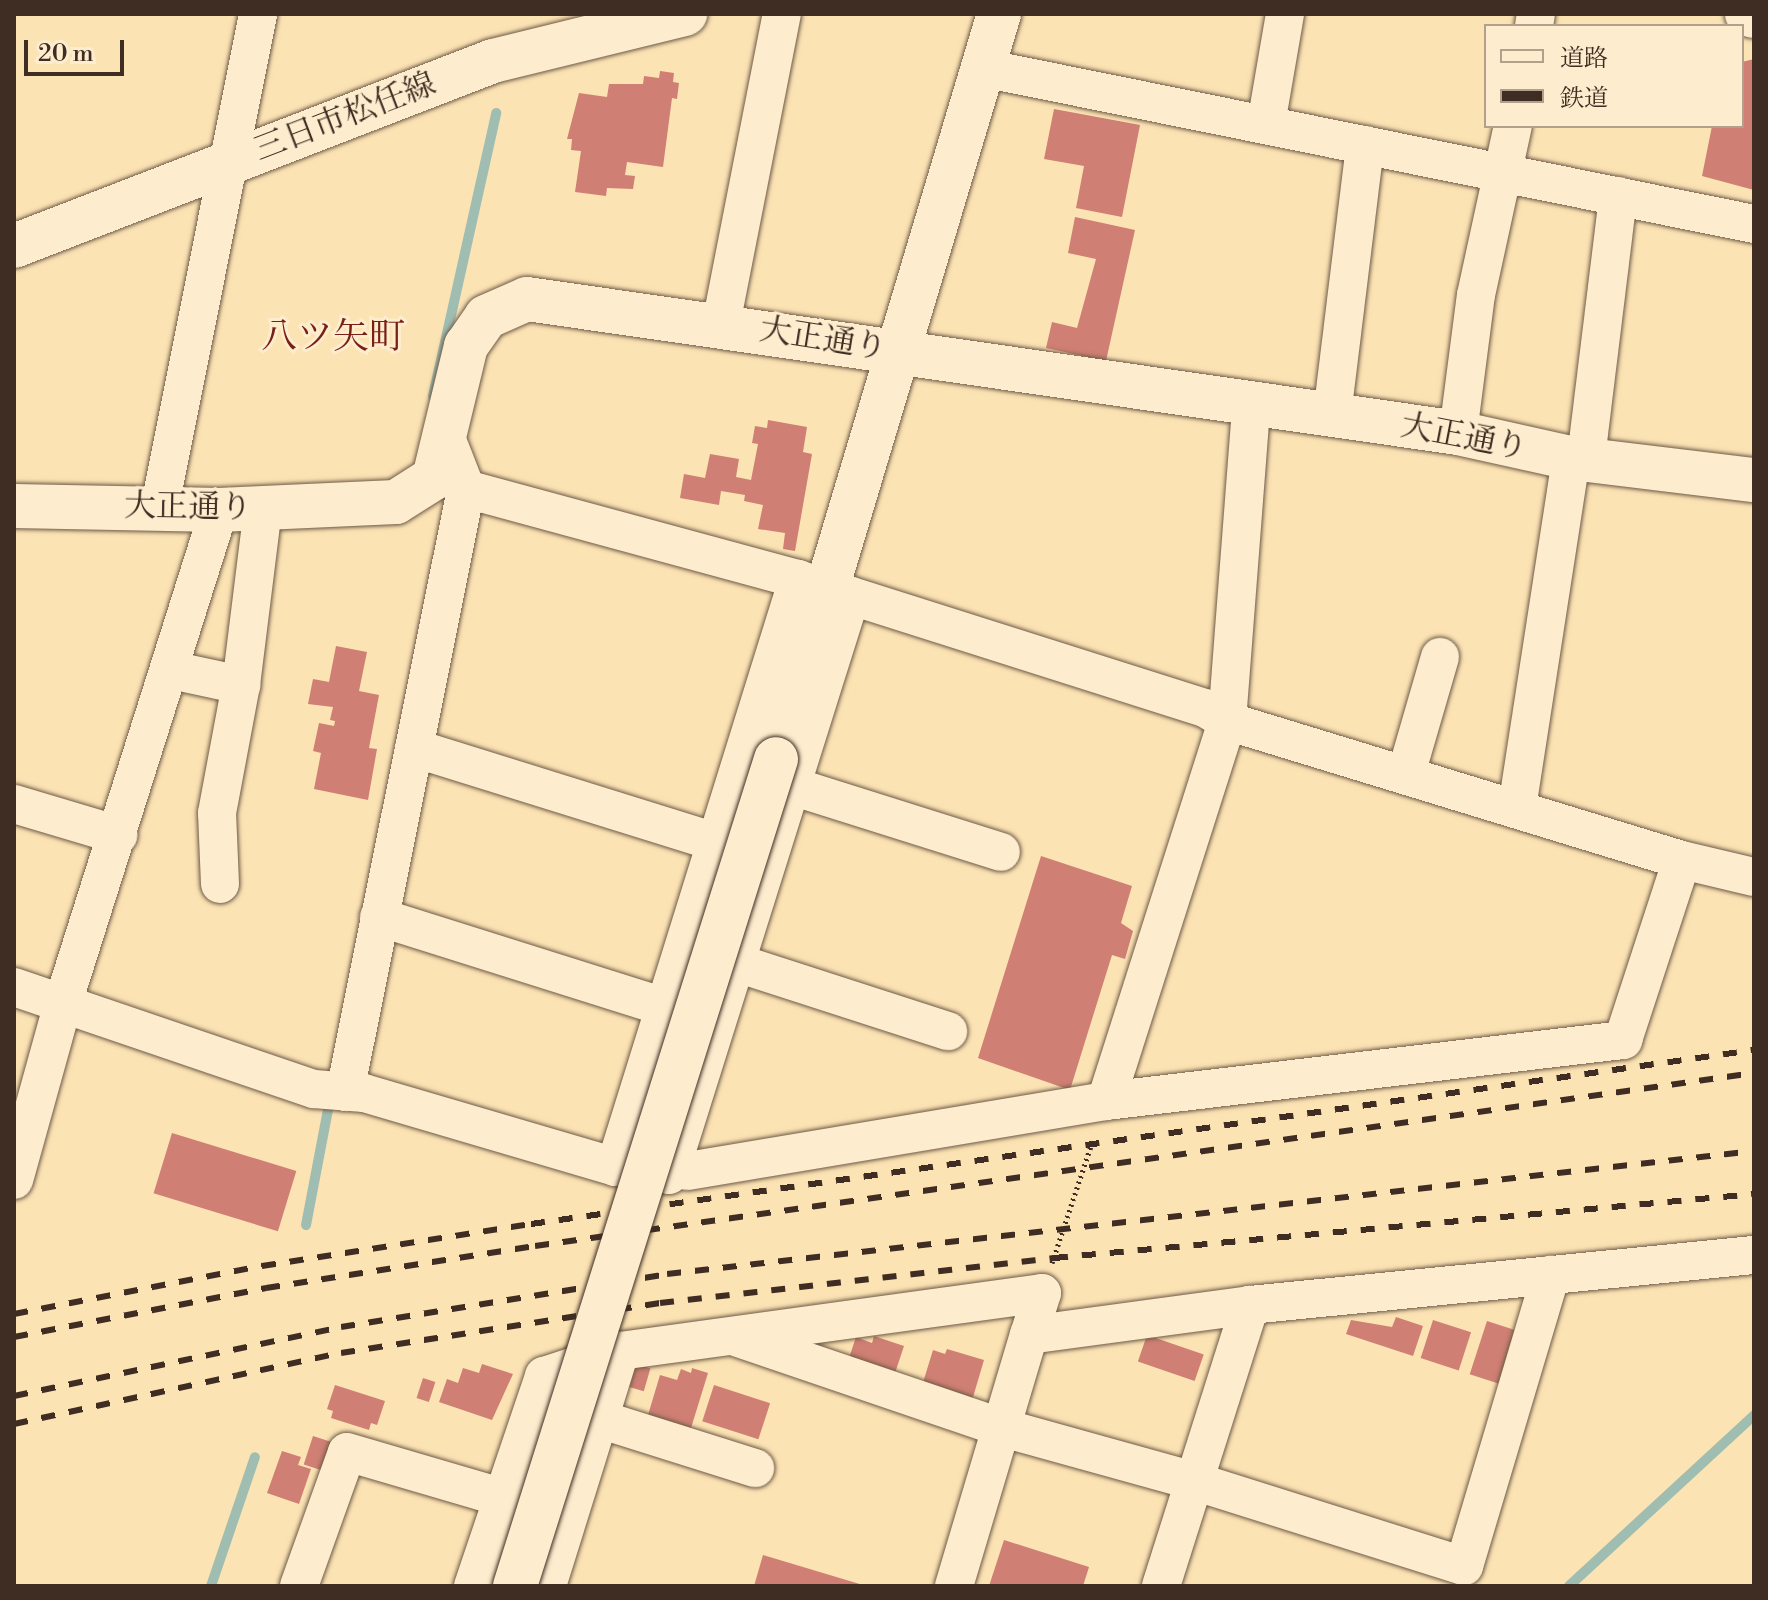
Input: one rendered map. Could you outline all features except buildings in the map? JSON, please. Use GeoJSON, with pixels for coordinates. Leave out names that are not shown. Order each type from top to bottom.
{"type":"FeatureCollection","features":[{"type":"Feature","properties":{"kind":"street","name":"三日市松任線"},"geometry":{"type":"LineString","coordinates":[[14,246],[228,164],[263,146],[493,61],[685,14]]}},
{"type":"Feature","properties":{"kind":"street"},"geometry":{"type":"LineString","coordinates":[[721,324],[782,14]]}},
{"type":"Feature","properties":{"kind":"street"},"geometry":{"type":"LineString","coordinates":[[618,1157],[669,1175],[742,946],[784,773],[824,587],[999,14]]}},
{"type":"Feature","properties":{"kind":"street"},"geometry":{"type":"LineString","coordinates":[[1266,124],[1285,14]]}},
{"type":"Feature","properties":{"kind":"street"},"geometry":{"type":"LineString","coordinates":[[1747,14],[1754,16]]}},
{"type":"Feature","properties":{"kind":"street"},"geometry":{"type":"LineString","coordinates":[[160,506],[255,15]]}},
{"type":"Feature","properties":{"kind":"street"},"geometry":{"type":"LineString","coordinates":[[983,68],[1754,224]]}},
{"type":"Feature","properties":{"kind":"street"},"geometry":{"type":"LineString","coordinates":[[1458,433],[1476,295],[1513,128]]}},
{"type":"Feature","properties":{"kind":"street"},"geometry":{"type":"LineString","coordinates":[[1332,415],[1365,145]]}},
{"type":"Feature","properties":{"kind":"street"},"geometry":{"type":"LineString","coordinates":[[1517,808],[1578,458],[1618,196]]}},
{"type":"Feature","properties":{"kind":"street","name":"大正通り"},"geometry":{"type":"LineString","coordinates":[[14,506],[160,506],[219,510],[396,502],[434,478],[466,346],[486,317],[527,299],[721,324],[1251,406],[1458,433],[1578,458],[1754,480]]}},
{"type":"Feature","properties":{"kind":"street"},"geometry":{"type":"LineString","coordinates":[[1106,1101],[1227,721],[1251,406]]}},
{"type":"Feature","properties":{"kind":"street"},"geometry":{"type":"LineString","coordinates":[[337,1091],[379,917],[466,489],[445,435]]}},
{"type":"Feature","properties":{"kind":"street"},"geometry":{"type":"LineString","coordinates":[[466,489],[824,587],[1205,708],[1227,721],[1682,860],[1754,877]]}},
{"type":"Feature","properties":{"kind":"street"},"geometry":{"type":"LineString","coordinates":[[220,884],[217,813],[241,685],[263,508]]}},
{"type":"Feature","properties":{"kind":"street"},"geometry":{"type":"LineString","coordinates":[[14,1180],[63,1003],[171,670],[219,510]]}},
{"type":"Feature","properties":{"kind":"street"},"geometry":{"type":"LineString","coordinates":[[14,987],[337,1091],[615,1167],[715,842],[824,587]]}},
{"type":"Feature","properties":{"kind":"street"},"geometry":{"type":"LineString","coordinates":[[1406,774],[1440,657]]}},
{"type":"Feature","properties":{"kind":"street"},"geometry":{"type":"LineString","coordinates":[[171,670],[241,685]]}},
{"type":"Feature","properties":{"kind":"street"},"geometry":{"type":"LineString","coordinates":[[414,748],[715,842]]}},
{"type":"Feature","properties":{"kind":"street"},"geometry":{"type":"LineString","coordinates":[[784,773],[1001,852]]}},
{"type":"Feature","properties":{"kind":"street"},"geometry":{"type":"LineString","coordinates":[[495,1583],[784,773]]}},
{"type":"Feature","properties":{"kind":"street"},"geometry":{"type":"LineString","coordinates":[[14,804],[118,835]]}},
{"type":"Feature","properties":{"kind":"street"},"geometry":{"type":"LineString","coordinates":[[687,1171],[1106,1101],[1623,1040],[1682,860]]}},
{"type":"Feature","properties":{"kind":"street"},"geometry":{"type":"LineString","coordinates":[[694,911],[742,946],[948,1031]]}},
{"type":"Feature","properties":{"kind":"street"},"geometry":{"type":"LineString","coordinates":[[379,917],[664,1007]]}},
{"type":"Feature","properties":{"kind":"street"},"geometry":{"type":"LineString","coordinates":[[14,1087],[48,1057]]}},
{"type":"Feature","properties":{"kind":"street"},"geometry":{"type":"LineString","coordinates":[[1029,1335],[1250,1305],[1754,1255]]}},
{"type":"Feature","properties":{"kind":"street"},"geometry":{"type":"LineString","coordinates":[[738,1338],[1003,1428],[1194,1481],[1464,1566],[1551,1275]]}},
{"type":"Feature","properties":{"kind":"street"},"geometry":{"type":"LineString","coordinates":[[495,1583],[501,1497],[544,1376],[620,1351],[738,1338],[1042,1293],[954,1586]]}},
{"type":"Feature","properties":{"kind":"street"},"geometry":{"type":"LineString","coordinates":[[1161,1586],[1250,1305]]}},
{"type":"Feature","properties":{"kind":"street"},"geometry":{"type":"LineString","coordinates":[[547,1586],[620,1351]]}},
{"type":"Feature","properties":{"kind":"street"},"geometry":{"type":"LineString","coordinates":[[535,1400],[755,1468]]}},
{"type":"Feature","properties":{"kind":"street"},"geometry":{"type":"LineString","coordinates":[[299,1586],[347,1452],[501,1497]]}},
{"type":"Feature","properties":{"kind":"path"},"geometry":{"type":"LineString","coordinates":[[1042,1293],[1106,1101]]}},
{"type":"Feature","properties":{"kind":"waterway"},"geometry":{"type":"LineString","coordinates":[[433,396],[496,113]]}},
{"type":"Feature","properties":{"kind":"waterway"},"geometry":{"type":"LineString","coordinates":[[306,1225],[330,1099]]}},
{"type":"Feature","properties":{"kind":"waterway"},"geometry":{"type":"LineString","coordinates":[[1569,1586],[1754,1415]]}},
{"type":"Feature","properties":{"kind":"waterway"},"geometry":{"type":"LineString","coordinates":[[211,1586],[255,1457]]}},
{"type":"Feature","properties":{"kind":"railway"},"geometry":{"type":"LineString","coordinates":[[14,1314],[262,1266],[531,1224],[1754,1050]]}},
{"type":"Feature","properties":{"kind":"railway"},"geometry":{"type":"LineString","coordinates":[[14,1337],[266,1288],[535,1246],[1754,1073]]}},
{"type":"Feature","properties":{"kind":"railway"},"geometry":{"type":"LineString","coordinates":[[14,1396],[341,1327],[667,1274],[1754,1151]]}},
{"type":"Feature","properties":{"kind":"railway"},"geometry":{"type":"LineString","coordinates":[[14,1424],[341,1353],[660,1303],[1054,1258],[1754,1194]]}},
{"type":"Feature","properties":{"kind":"district","name":"八ツ矢町"},"geometry":{"type":"Point","coordinates":[333,338]}}]}
